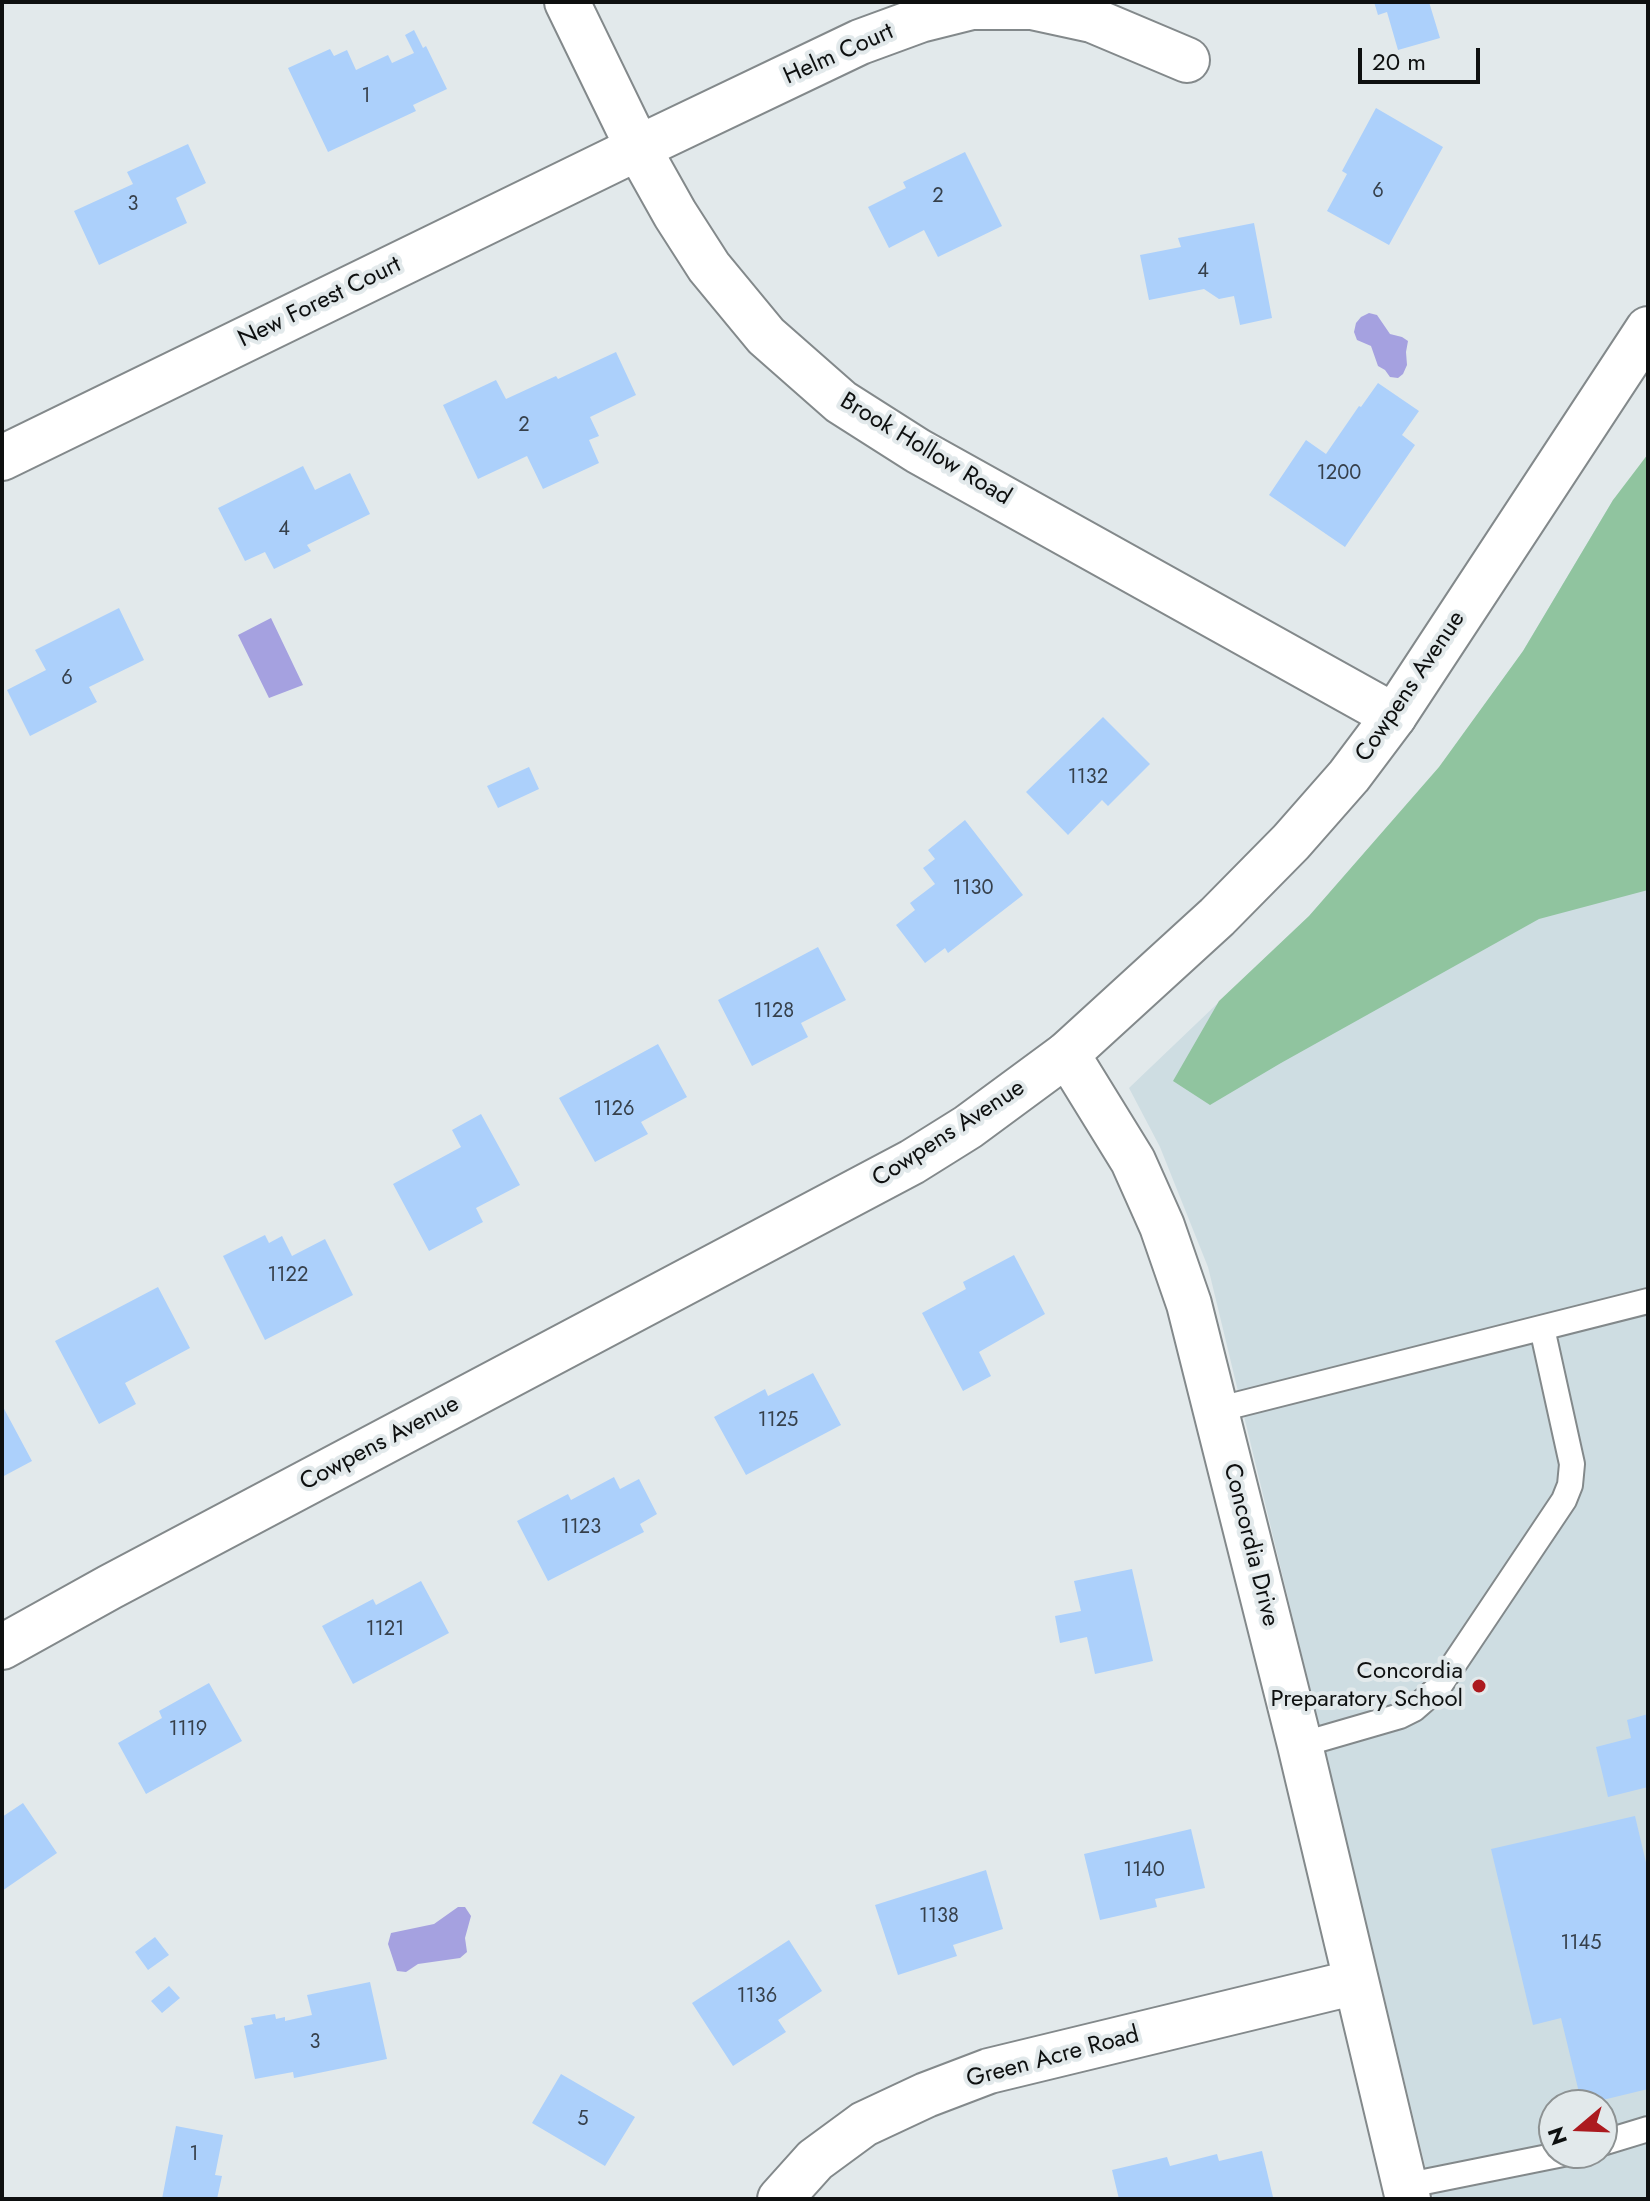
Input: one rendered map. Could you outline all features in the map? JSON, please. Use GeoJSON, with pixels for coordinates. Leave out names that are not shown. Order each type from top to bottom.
{"type":"FeatureCollection","features":[{"type":"Feature","properties":{"kind":"street","name":"Brook Hollow Road"},"geometry":{"type":"LineString","coordinates":[[567,2],[638,148],[709,267],[766,336],[841,402],[918,451],[1394,716]]}},
{"type":"Feature","properties":{"kind":"street","name":"Helm Court"},"geometry":{"type":"LineString","coordinates":[[638,148],[860,42],[920,20],[972,7],[1032,7],[1092,20],[1187,60]]}},
{"type":"Feature","properties":{"kind":"street","name":"New Forest Court"},"geometry":{"type":"LineString","coordinates":[[2,458],[638,148]]}},
{"type":"Feature","properties":{"kind":"street","name":"Cowpens Avenue"},"geometry":{"type":"LineString","coordinates":[[2,1647],[912,1162],[968,1127],[1067,1054],[1217,917],[1291,842],[1349,776],[1394,716],[1648,329]]}},
{"type":"Feature","properties":{"kind":"street","name":"Concordia Drive"},"geometry":{"type":"LineString","coordinates":[[1067,1054],[1133,1161],[1162,1226],[1189,1304],[1300,1745],[1406,2192]]}},
{"type":"Feature","properties":{"kind":"street","name":"Green Acre Road"},"geometry":{"type":"LineString","coordinates":[[780,2199],[815,2160],[864,2124],[926,2095],[989,2071],[1356,1982]]}},
{"type":"Feature","properties":{"kind":"lane"},"geometry":{"type":"LineString","coordinates":[[1216,1410],[1648,1301]]}},
{"type":"Feature","properties":{"kind":"lane"},"geometry":{"type":"LineString","coordinates":[[1300,1745],[1400,1716],[1414,1709],[1438,1688],[1564,1500],[1570,1485],[1572,1464],[1542,1328]]}},
{"type":"Feature","properties":{"kind":"lane"},"geometry":{"type":"LineString","coordinates":[[1618,2138],[1648,2129]]}},
{"type":"Feature","properties":{"kind":"lane"},"geometry":{"type":"LineString","coordinates":[[1406,2192],[1538,2160]]}},
{"type":"Feature","properties":{"kind":"shaded area"},"geometry":{"type":"Polygon","coordinates":[[[1369,313],[1377,315],[1390,334],[1408,341],[1407,365],[1398,378],[1390,377],[1378,366],[1371,346],[1357,340],[1354,332],[1356,323],[1369,313]]]}},
{"type":"Feature","properties":{"kind":"shaded area","name":"Concordia Preparatory School"},"geometry":{"type":"Polygon","coordinates":[[[1648,468],[1648,2199],[1433,2199],[1208,1267],[1160,1147],[1129,1088],[1309,916],[1439,768],[1523,651],[1613,500],[1648,468]]]}},
{"type":"Feature","properties":{"kind":"shaded area"},"geometry":{"type":"Polygon","coordinates":[[[271,618],[303,685],[269,698],[238,635],[271,618]]]}},
{"type":"Feature","properties":{"kind":"shaded area"},"geometry":{"type":"Polygon","coordinates":[[[458,1907],[465,1907],[471,1916],[465,1938],[467,1952],[460,1958],[418,1964],[406,1972],[397,1971],[388,1944],[391,1933],[434,1924],[458,1907]]]}},
{"type":"Feature","properties":{"kind":"green space"},"geometry":{"type":"Polygon","coordinates":[[[1648,454],[1648,890],[1539,919],[1210,1105],[1173,1081],[1219,1001],[1309,916],[1439,767],[1523,651],[1613,500],[1648,454]]]}},
{"type":"Feature","properties":{"kind":"building"},"geometry":{"type":"Polygon","coordinates":[[[1374,2],[1429,2],[1440,38],[1398,50],[1387,12],[1378,15],[1374,2]]]}},
{"type":"Feature","properties":{"kind":"building"},"geometry":{"type":"Polygon","coordinates":[[[414,30],[423,48],[426,46],[447,89],[413,105],[416,111],[328,152],[288,68],[330,49],[334,56],[347,50],[356,70],[388,55],[392,63],[414,53],[405,35],[414,30]]]}},
{"type":"Feature","properties":{"kind":"building"},"geometry":{"type":"Polygon","coordinates":[[[1376,108],[1443,147],[1389,245],[1327,211],[1347,174],[1342,171],[1376,108]]]}},
{"type":"Feature","properties":{"kind":"building"},"geometry":{"type":"Polygon","coordinates":[[[188,144],[206,183],[176,198],[187,223],[99,265],[74,211],[133,184],[127,172],[188,144]]]}},
{"type":"Feature","properties":{"kind":"building"},"geometry":{"type":"Polygon","coordinates":[[[965,152],[1002,226],[938,257],[924,230],[889,248],[868,207],[906,188],[903,182],[965,152]]]}},
{"type":"Feature","properties":{"kind":"building"},"geometry":{"type":"Polygon","coordinates":[[[1254,223],[1272,318],[1240,325],[1234,296],[1219,299],[1204,289],[1149,300],[1140,255],[1181,247],[1178,238],[1254,223]]]}},
{"type":"Feature","properties":{"kind":"building"},"geometry":{"type":"Polygon","coordinates":[[[616,352],[636,395],[590,417],[599,436],[589,440],[599,463],[543,489],[527,456],[478,479],[443,405],[496,380],[506,399],[616,352]]]}},
{"type":"Feature","properties":{"kind":"building"},"geometry":{"type":"Polygon","coordinates":[[[1378,383],[1419,411],[1402,435],[1415,445],[1345,547],[1269,495],[1306,440],[1326,454],[1378,383]]]}},
{"type":"Feature","properties":{"kind":"building"},"geometry":{"type":"Polygon","coordinates":[[[303,466],[315,490],[350,473],[370,514],[307,545],[311,551],[274,569],[265,552],[245,561],[218,508],[303,466]]]}},
{"type":"Feature","properties":{"kind":"building"},"geometry":{"type":"Polygon","coordinates":[[[119,608],[144,660],[89,687],[97,702],[30,736],[7,690],[46,670],[35,650],[119,608]]]}},
{"type":"Feature","properties":{"kind":"building"},"geometry":{"type":"Polygon","coordinates":[[[1103,717],[1150,764],[1108,806],[1102,800],[1068,835],[1026,792],[1103,717]]]}},
{"type":"Feature","properties":{"kind":"building"},"geometry":{"type":"Polygon","coordinates":[[[529,767],[539,789],[498,808],[487,786],[529,767]]]}},
{"type":"Feature","properties":{"kind":"building"},"geometry":{"type":"Polygon","coordinates":[[[965,820],[1023,895],[948,953],[945,948],[925,963],[896,925],[915,910],[910,903],[935,884],[923,868],[935,859],[928,850],[965,820]]]}},
{"type":"Feature","properties":{"kind":"building"},"geometry":{"type":"Polygon","coordinates":[[[818,947],[846,1000],[801,1023],[808,1037],[752,1066],[718,1000],[818,947]]]}},
{"type":"Feature","properties":{"kind":"building"},"geometry":{"type":"Polygon","coordinates":[[[658,1044],[687,1097],[641,1122],[648,1134],[595,1162],[559,1098],[658,1044]]]}},
{"type":"Feature","properties":{"kind":"building"},"geometry":{"type":"Polygon","coordinates":[[[481,1114],[520,1185],[476,1208],[483,1222],[429,1251],[393,1184],[461,1147],[452,1130],[481,1114]]]}},
{"type":"Feature","properties":{"kind":"building"},"geometry":{"type":"Polygon","coordinates":[[[265,1235],[269,1243],[282,1236],[292,1256],[325,1239],[353,1295],[265,1340],[223,1256],[265,1235]]]}},
{"type":"Feature","properties":{"kind":"building"},"geometry":{"type":"Polygon","coordinates":[[[1014,1255],[1045,1314],[979,1352],[991,1376],[963,1391],[922,1313],[966,1289],[963,1282],[1014,1255]]]}},
{"type":"Feature","properties":{"kind":"building"},"geometry":{"type":"Polygon","coordinates":[[[158,1287],[190,1348],[125,1383],[136,1404],[99,1424],[55,1341],[158,1287]]]}},
{"type":"Feature","properties":{"kind":"building"},"geometry":{"type":"Polygon","coordinates":[[[813,1373],[841,1425],[746,1475],[714,1417],[765,1389],[768,1396],[813,1373]]]}},
{"type":"Feature","properties":{"kind":"building"},"geometry":{"type":"Polygon","coordinates":[[[2,1405],[32,1461],[2,1477],[2,1405]]]}},
{"type":"Feature","properties":{"kind":"building"},"geometry":{"type":"Polygon","coordinates":[[[614,1477],[620,1489],[639,1479],[657,1514],[640,1524],[644,1532],[548,1581],[517,1521],[568,1494],[571,1500],[614,1477]]]}},
{"type":"Feature","properties":{"kind":"building"},"geometry":{"type":"Polygon","coordinates":[[[1132,1569],[1153,1661],[1095,1674],[1087,1637],[1060,1643],[1055,1616],[1081,1611],[1074,1581],[1132,1569]]]}},
{"type":"Feature","properties":{"kind":"building"},"geometry":{"type":"Polygon","coordinates":[[[421,1581],[449,1633],[353,1684],[322,1626],[373,1599],[376,1605],[421,1581]]]}},
{"type":"Feature","properties":{"kind":"building"},"geometry":{"type":"Polygon","coordinates":[[[209,1683],[242,1741],[146,1794],[118,1743],[162,1718],[159,1711],[209,1683]]]}},
{"type":"Feature","properties":{"kind":"building"},"geometry":{"type":"Polygon","coordinates":[[[1648,1714],[1648,1787],[1608,1797],[1596,1747],[1631,1738],[1627,1720],[1648,1714]]]}},
{"type":"Feature","properties":{"kind":"building"},"geometry":{"type":"Polygon","coordinates":[[[23,1803],[57,1853],[2,1891],[2,1817],[23,1803]]]}},
{"type":"Feature","properties":{"kind":"building"},"geometry":{"type":"Polygon","coordinates":[[[1635,1816],[1648,1871],[1648,2089],[1618,2096],[1618,2089],[1578,2089],[1561,2018],[1533,2025],[1491,1849],[1635,1816]]]}},
{"type":"Feature","properties":{"kind":"building"},"geometry":{"type":"Polygon","coordinates":[[[1191,1829],[1205,1888],[1155,1899],[1157,1907],[1100,1920],[1084,1854],[1191,1829]]]}},
{"type":"Feature","properties":{"kind":"building"},"geometry":{"type":"Polygon","coordinates":[[[986,1870],[1003,1929],[953,1945],[957,1956],[898,1975],[875,1905],[986,1870]]]}},
{"type":"Feature","properties":{"kind":"building"},"geometry":{"type":"Polygon","coordinates":[[[155,1937],[169,1955],[148,1970],[135,1952],[155,1937]]]}},
{"type":"Feature","properties":{"kind":"building"},"geometry":{"type":"Polygon","coordinates":[[[789,1940],[822,1991],[778,2020],[786,2032],[733,2066],[692,2003],[789,1940]]]}},
{"type":"Feature","properties":{"kind":"building"},"geometry":{"type":"Polygon","coordinates":[[[370,1982],[387,2059],[294,2078],[293,2072],[255,2079],[244,2026],[253,2024],[251,2018],[275,2014],[276,2019],[285,2017],[285,2021],[312,2015],[307,1995],[370,1982]]]}},
{"type":"Feature","properties":{"kind":"building"},"geometry":{"type":"Polygon","coordinates":[[[169,1986],[180,1998],[162,2013],[151,2001],[169,1986]]]}},
{"type":"Feature","properties":{"kind":"building"},"geometry":{"type":"Polygon","coordinates":[[[561,2074],[635,2117],[605,2166],[532,2123],[561,2074]]]}},
{"type":"Feature","properties":{"kind":"building"},"geometry":{"type":"Polygon","coordinates":[[[176,2126],[223,2135],[215,2175],[222,2176],[217,2199],[162,2199],[176,2126]]]}},
{"type":"Feature","properties":{"kind":"building"},"geometry":{"type":"Polygon","coordinates":[[[1262,2151],[1273,2197],[1267,2199],[1119,2199],[1112,2170],[1167,2157],[1170,2166],[1217,2154],[1219,2161],[1262,2151]]]}},
{"type":"Feature","properties":{"kind":"place","name":"Concordia Preparatory School"},"geometry":{"type":"Point","coordinates":[1479,1686]}}]}
